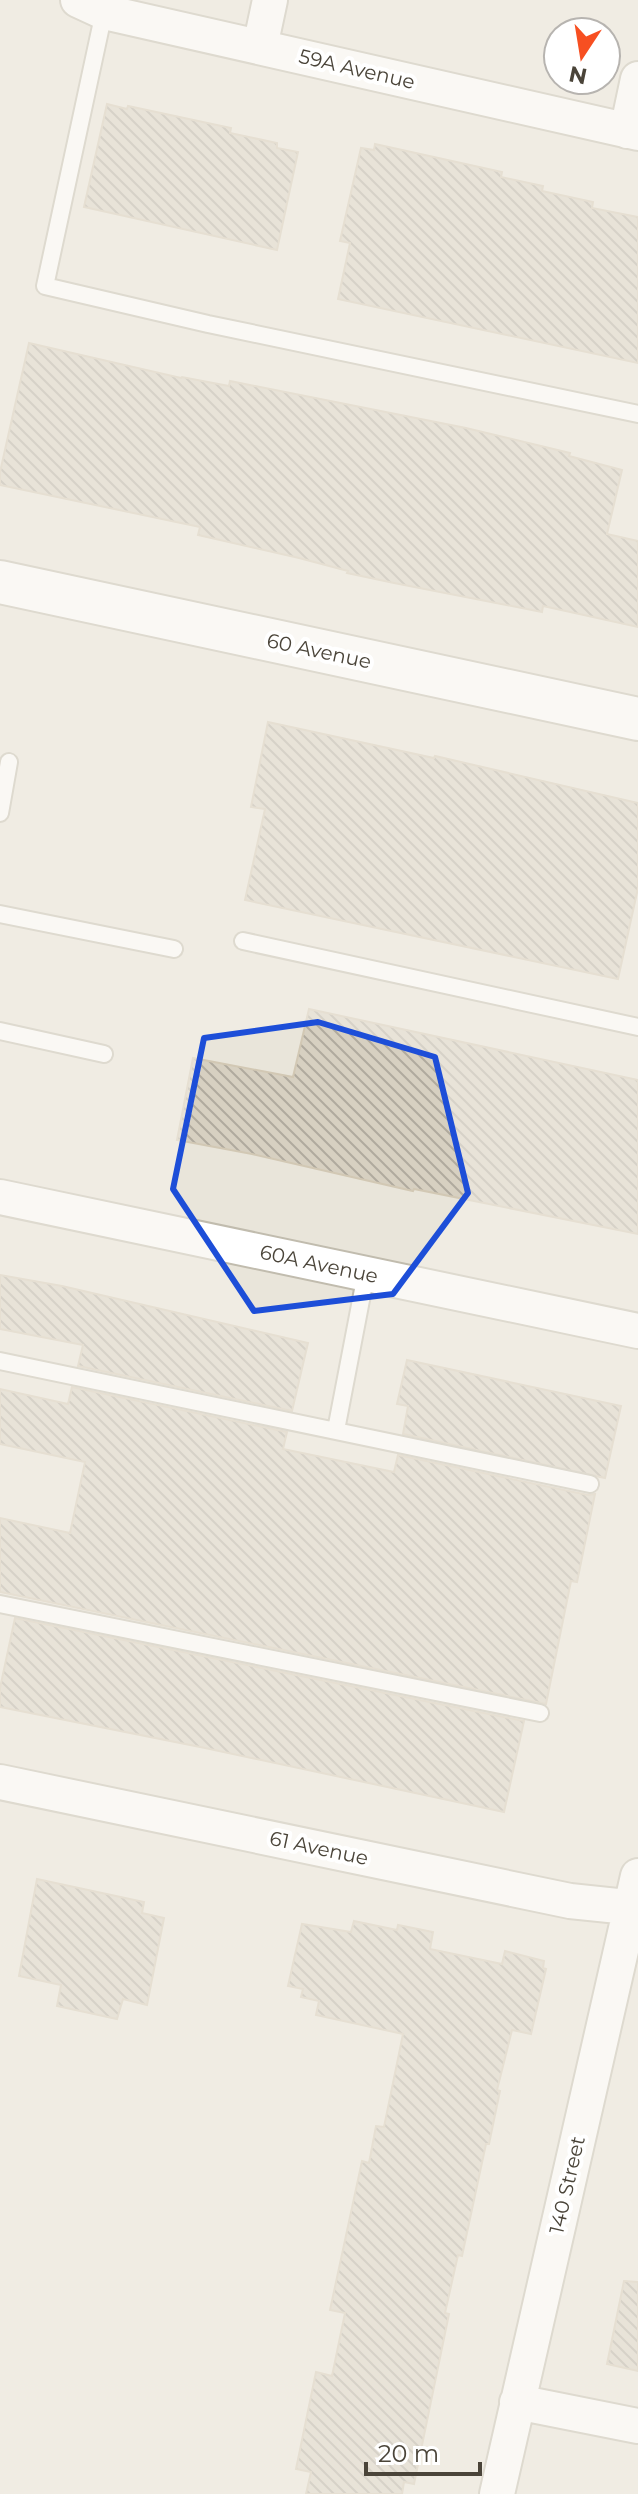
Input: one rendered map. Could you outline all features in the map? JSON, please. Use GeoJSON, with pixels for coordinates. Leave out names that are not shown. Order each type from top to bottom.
{"type":"FeatureCollection","features":[{"type":"Feature","properties":{"kind":"street"},"geometry":{"type":"LineString","coordinates":[[260,47],[270,0]]}},
{"type":"Feature","properties":{"kind":"street","name":"59A Avenue"},"geometry":{"type":"LineString","coordinates":[[91,6],[632,132]]}},
{"type":"Feature","properties":{"kind":"street"},"geometry":{"type":"LineString","coordinates":[[632,132],[638,79]]}},
{"type":"Feature","properties":{"kind":"street","name":"60 Avenue"},"geometry":{"type":"LineString","coordinates":[[0,582],[638,719]]}},
{"type":"Feature","properties":{"kind":"street","name":"60A Avenue"},"geometry":{"type":"LineString","coordinates":[[0,1197],[638,1331]]}},
{"type":"Feature","properties":{"kind":"street","name":"61 Avenue"},"geometry":{"type":"LineString","coordinates":[[0,1782],[570,1901],[636,1897]]}},
{"type":"Feature","properties":{"kind":"street","name":"140 Street"},"geometry":{"type":"LineString","coordinates":[[497,2494],[636,1897]]}},
{"type":"Feature","properties":{"kind":"street"},"geometry":{"type":"LineString","coordinates":[[517,2402],[638,2426]]}},
{"type":"Feature","properties":{"kind":"lane"},"geometry":{"type":"LineString","coordinates":[[91,6],[45,286],[638,414]]}},
{"type":"Feature","properties":{"kind":"lane"},"geometry":{"type":"LineString","coordinates":[[0,813],[9,762]]}},
{"type":"Feature","properties":{"kind":"lane"},"geometry":{"type":"LineString","coordinates":[[0,914],[174,949]]}},
{"type":"Feature","properties":{"kind":"lane"},"geometry":{"type":"LineString","coordinates":[[243,941],[638,1027]]}},
{"type":"Feature","properties":{"kind":"lane"},"geometry":{"type":"LineString","coordinates":[[0,1031],[104,1054]]}},
{"type":"Feature","properties":{"kind":"lane"},"geometry":{"type":"LineString","coordinates":[[336,1430],[366,1274]]}},
{"type":"Feature","properties":{"kind":"lane"},"geometry":{"type":"LineString","coordinates":[[0,1361],[590,1484]]}},
{"type":"Feature","properties":{"kind":"lane"},"geometry":{"type":"LineString","coordinates":[[0,1604],[540,1713]]}},
{"type":"Feature","properties":{"kind":"highlighted area"},"geometry":{"type":"Polygon","coordinates":[[[318,1022],[435,1057],[468,1193],[393,1294],[254,1311],[173,1189],[204,1038],[318,1022]]]}},
{"type":"Feature","properties":{"kind":"shaded area"},"geometry":{"type":"Polygon","coordinates":[[[0,0],[638,0],[638,2494],[0,2494],[0,0]]]}},
{"type":"Feature","properties":{"kind":"building"},"geometry":{"type":"Polygon","coordinates":[[[107,104],[231,128],[230,133],[277,143],[277,148],[298,152],[277,250],[84,207],[107,104]]]}},
{"type":"Feature","properties":{"kind":"building"},"geometry":{"type":"Polygon","coordinates":[[[375,144],[502,172],[501,177],[543,186],[542,191],[593,202],[592,208],[638,217],[638,363],[338,299],[350,243],[340,241],[361,148],[374,150],[375,144]]]}},
{"type":"Feature","properties":{"kind":"building"},"geometry":{"type":"Polygon","coordinates":[[[29,343],[181,378],[229,386],[230,381],[466,428],[570,453],[569,456],[622,470],[607,534],[638,541],[638,627],[543,606],[542,612],[347,573],[299,558],[198,535],[200,527],[0,485],[0,472],[29,343]]]}},
{"type":"Feature","properties":{"kind":"building"},"geometry":{"type":"Polygon","coordinates":[[[268,722],[435,756],[638,803],[638,888],[618,979],[245,900],[265,809],[251,807],[268,722]]]}},
{"type":"Feature","properties":{"kind":"building"},"geometry":{"type":"Polygon","coordinates":[[[309,1009],[638,1080],[638,1234],[413,1191],[177,1140],[193,1058],[293,1077],[309,1009]]]}},
{"type":"Feature","properties":{"kind":"building"},"geometry":{"type":"Polygon","coordinates":[[[0,1275],[62,1286],[308,1343],[292,1411],[78,1366],[83,1345],[0,1329],[0,1275]]]}},
{"type":"Feature","properties":{"kind":"building"},"geometry":{"type":"Polygon","coordinates":[[[407,1360],[621,1406],[605,1478],[403,1434],[408,1406],[397,1404],[407,1360]]]}},
{"type":"Feature","properties":{"kind":"building"},"geometry":{"type":"Polygon","coordinates":[[[72,1387],[287,1432],[283,1449],[394,1472],[398,1455],[595,1494],[577,1582],[571,1581],[546,1704],[0,1592],[0,1518],[70,1533],[85,1462],[0,1444],[0,1389],[68,1404],[72,1387]]]}},
{"type":"Feature","properties":{"kind":"building"},"geometry":{"type":"Polygon","coordinates":[[[15,1618],[524,1721],[504,1812],[0,1707],[0,1688],[15,1618]]]}},
{"type":"Feature","properties":{"kind":"building"},"geometry":{"type":"Polygon","coordinates":[[[37,1879],[144,1902],[142,1913],[164,1918],[147,2005],[123,1999],[117,2019],[57,2006],[61,1985],[19,1976],[37,1879]]]}},
{"type":"Feature","properties":{"kind":"building"},"geometry":{"type":"Polygon","coordinates":[[[354,1921],[397,1930],[398,1925],[433,1932],[430,1949],[502,1964],[505,1951],[544,1961],[543,1968],[546,1969],[531,2034],[512,2030],[497,2090],[500,2091],[489,2144],[486,2144],[462,2256],[458,2255],[445,2313],[449,2314],[414,2484],[404,2482],[402,2494],[306,2494],[311,2472],[296,2469],[316,2372],[332,2376],[345,2313],[330,2310],[362,2161],[369,2163],[376,2126],[384,2127],[403,2034],[316,2015],[319,2001],[301,1997],[303,1989],[288,1986],[302,1924],[351,1932],[354,1921]]]}},
{"type":"Feature","properties":{"kind":"building"},"geometry":{"type":"Polygon","coordinates":[[[624,2281],[638,2282],[638,2371],[607,2364],[624,2281]]]}}]}
